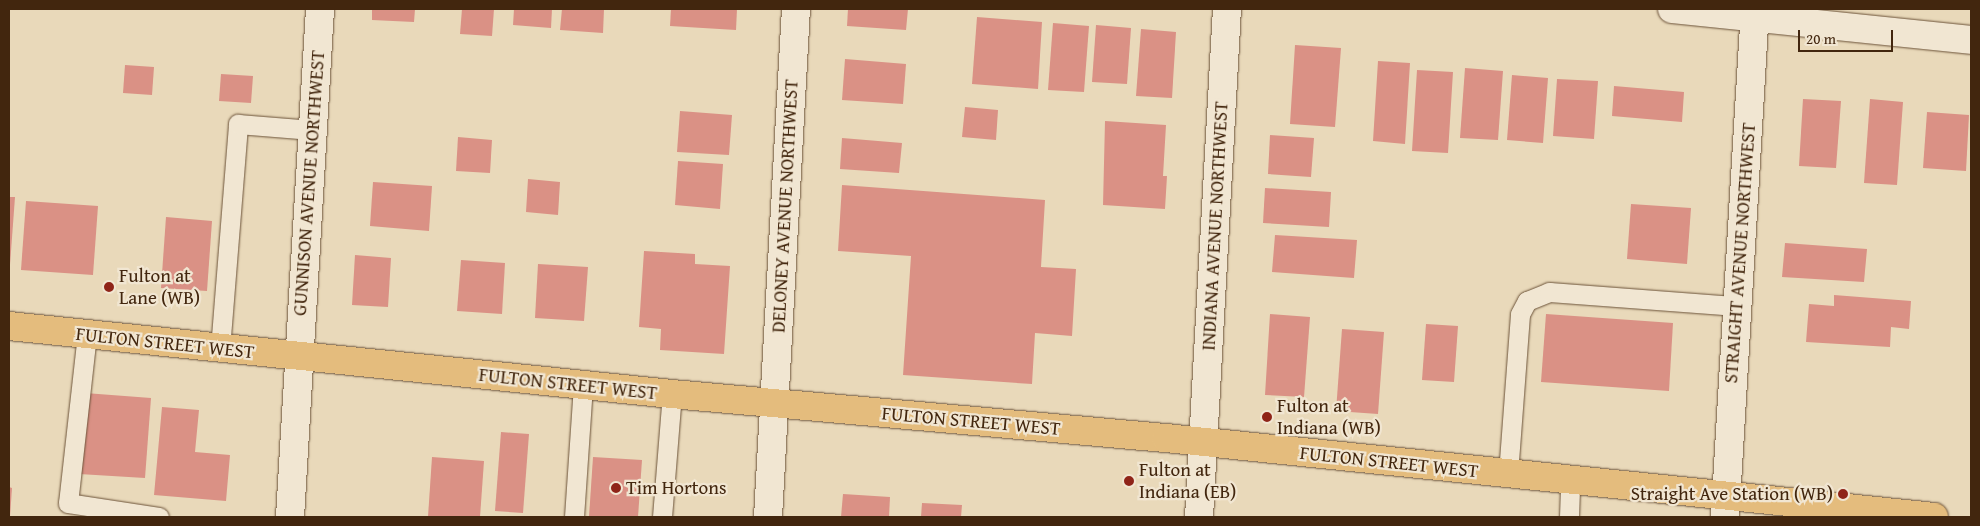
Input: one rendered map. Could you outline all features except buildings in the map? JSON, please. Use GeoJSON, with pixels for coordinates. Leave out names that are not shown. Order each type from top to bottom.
{"type":"FeatureCollection","features":[{"type":"Feature","properties":{"kind":"main road","name":"FULTON STREET WEST"},"geometry":{"type":"LineString","coordinates":[[9,326],[773,404],[1203,443],[1508,474],[1570,481],[1726,507],[1934,517]]}},
{"type":"Feature","properties":{"kind":"street","name":"GUNNISON AVENUE NORTHWEST"},"geometry":{"type":"LineString","coordinates":[[290,517],[320,9]]}},
{"type":"Feature","properties":{"kind":"street","name":"DELONEY AVENUE NORTHWEST"},"geometry":{"type":"LineString","coordinates":[[768,517],[796,9]]}},
{"type":"Feature","properties":{"kind":"street","name":"INDIANA AVENUE NORTHWEST"},"geometry":{"type":"LineString","coordinates":[[1199,517],[1227,9]]}},
{"type":"Feature","properties":{"kind":"street"},"geometry":{"type":"LineString","coordinates":[[1672,9],[1755,13],[1971,40]]}},
{"type":"Feature","properties":{"kind":"street","name":"STRAIGHT AVENUE NORTHWEST"},"geometry":{"type":"LineString","coordinates":[[1726,507],[1755,13]]}},
{"type":"Feature","properties":{"kind":"lane"},"geometry":{"type":"LineString","coordinates":[[220,349],[238,124],[312,130]]}},
{"type":"Feature","properties":{"kind":"lane"},"geometry":{"type":"LineString","coordinates":[[1508,474],[1520,314],[1527,302],[1549,292],[1737,306]]}},
{"type":"Feature","properties":{"kind":"lane"},"geometry":{"type":"LineString","coordinates":[[87,334],[68,503],[150,516]]}},
{"type":"Feature","properties":{"kind":"lane"},"geometry":{"type":"LineString","coordinates":[[574,517],[583,385]]}},
{"type":"Feature","properties":{"kind":"lane"},"geometry":{"type":"LineString","coordinates":[[662,517],[672,394]]}},
{"type":"Feature","properties":{"kind":"lane"},"geometry":{"type":"LineString","coordinates":[[1569,517],[1570,481]]}},
{"type":"Feature","properties":{"kind":"place","name":"Fulton at Lane (WB)"},"geometry":{"type":"Point","coordinates":[109,287]}},
{"type":"Feature","properties":{"kind":"place","name":"Fulton at Indiana (WB)"},"geometry":{"type":"Point","coordinates":[1267,417]}},
{"type":"Feature","properties":{"kind":"place","name":"Fulton at Indiana (EB)"},"geometry":{"type":"Point","coordinates":[1129,481]}},
{"type":"Feature","properties":{"kind":"place","name":"Tim Hortons"},"geometry":{"type":"Point","coordinates":[616,488]}},
{"type":"Feature","properties":{"kind":"place","name":"Straight Ave Station (WB)"},"geometry":{"type":"Point","coordinates":[1843,494]}}]}
